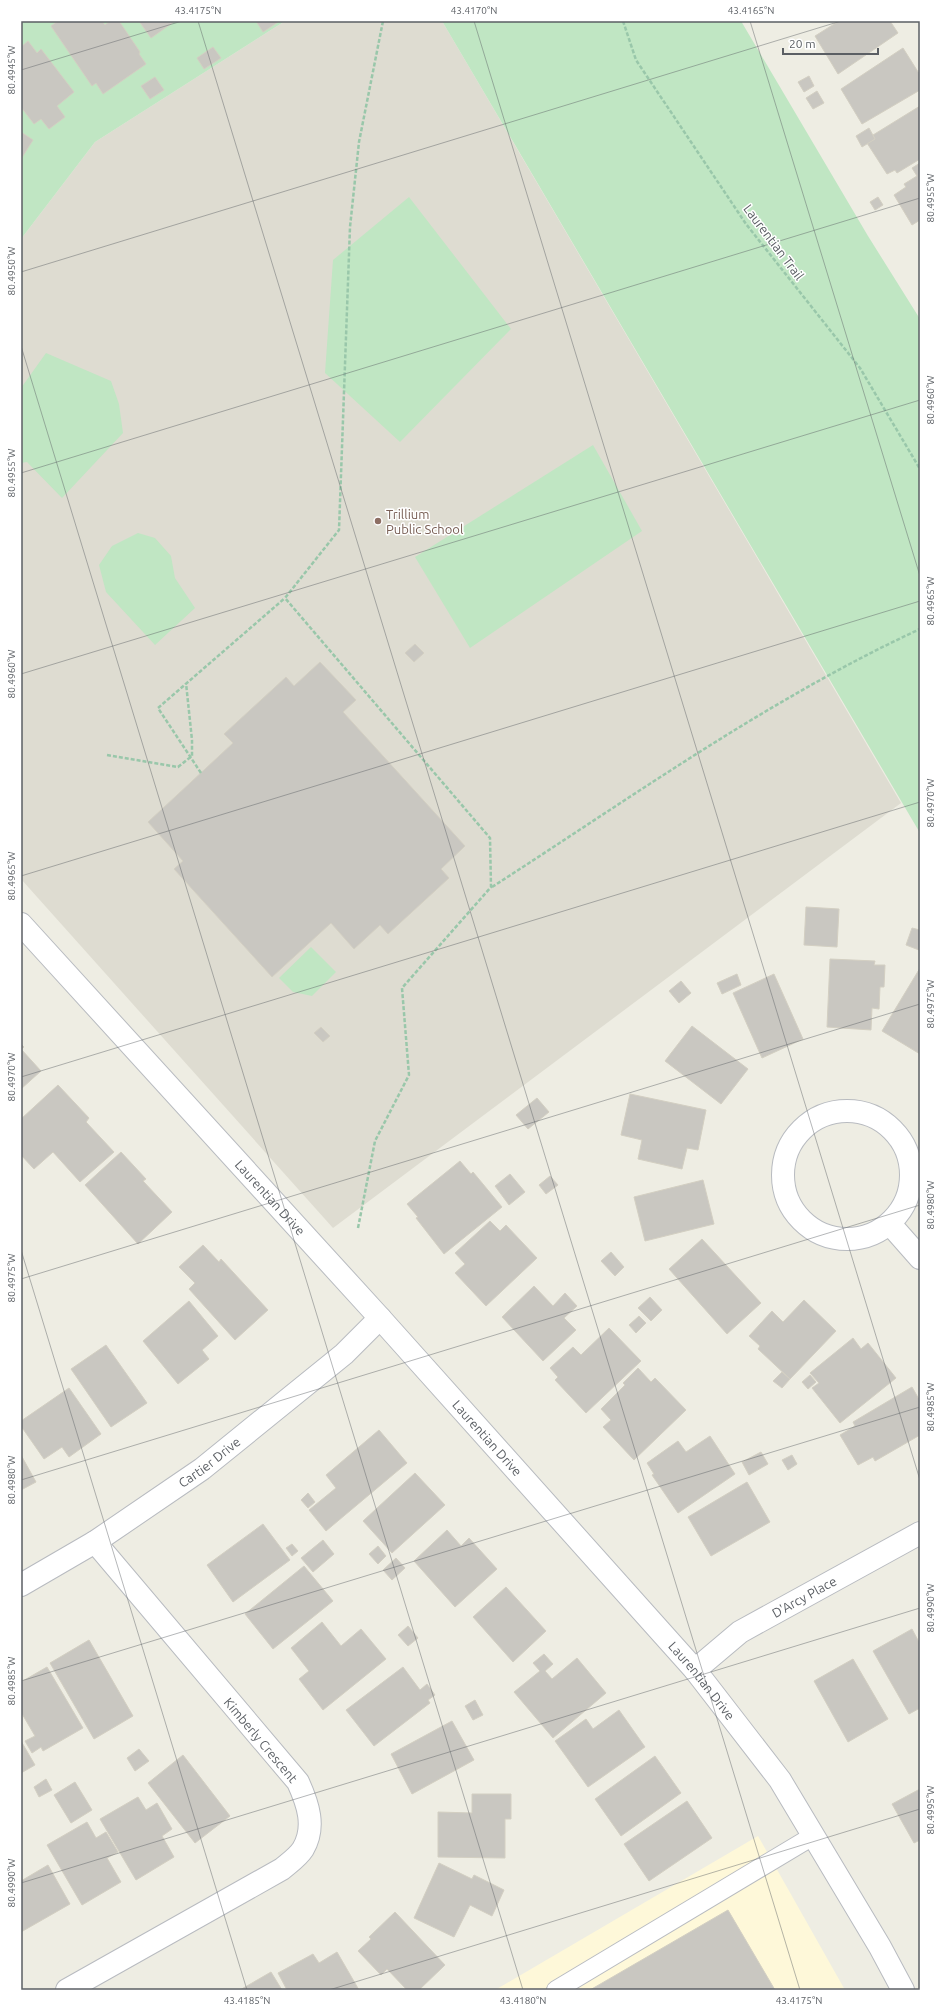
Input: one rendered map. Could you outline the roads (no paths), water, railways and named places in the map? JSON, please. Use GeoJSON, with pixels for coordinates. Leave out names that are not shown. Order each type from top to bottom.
{"type":"FeatureCollection","features":[{"type":"Feature","properties":{"kind":"street","name":"Laurentian Drive"},"geometry":{"type":"LineString","coordinates":[[21,924],[380,1318],[695,1670],[780,1780],[880,1946],[903,1990]]}},
{"type":"Feature","properties":{"kind":"street"},"geometry":{"type":"LineString","coordinates":[[848,1110],[876,1118],[894,1131],[906,1147],[912,1169],[911,1185],[904,1207],[890,1224],[877,1233],[856,1240],[833,1239],[806,1225],[791,1208],[783,1184],[784,1162],[794,1138],[810,1122],[826,1114],[848,1110]]}},
{"type":"Feature","properties":{"kind":"street"},"geometry":{"type":"LineString","coordinates":[[890,1224],[920,1258]]}},
{"type":"Feature","properties":{"kind":"street","name":"Cartier Drive"},"geometry":{"type":"LineString","coordinates":[[21,1584],[95,1542],[202,1469],[344,1354],[380,1318]]}},
{"type":"Feature","properties":{"kind":"street","name":"D'Arcy Place"},"geometry":{"type":"LineString","coordinates":[[695,1670],[740,1632],[920,1532]]}},
{"type":"Feature","properties":{"kind":"street","name":"Kimberly Crescent"},"geometry":{"type":"LineString","coordinates":[[67,1990],[282,1868],[302,1850],[311,1830],[306,1800],[298,1782],[95,1542]]}},
{"type":"Feature","properties":{"kind":"lane"},"geometry":{"type":"LineString","coordinates":[[556,1990],[814,1836]]}},
{"type":"Feature","properties":{"kind":"place","name":"Trillium Public School"},"geometry":{"type":"Point","coordinates":[378,521]}}]}
